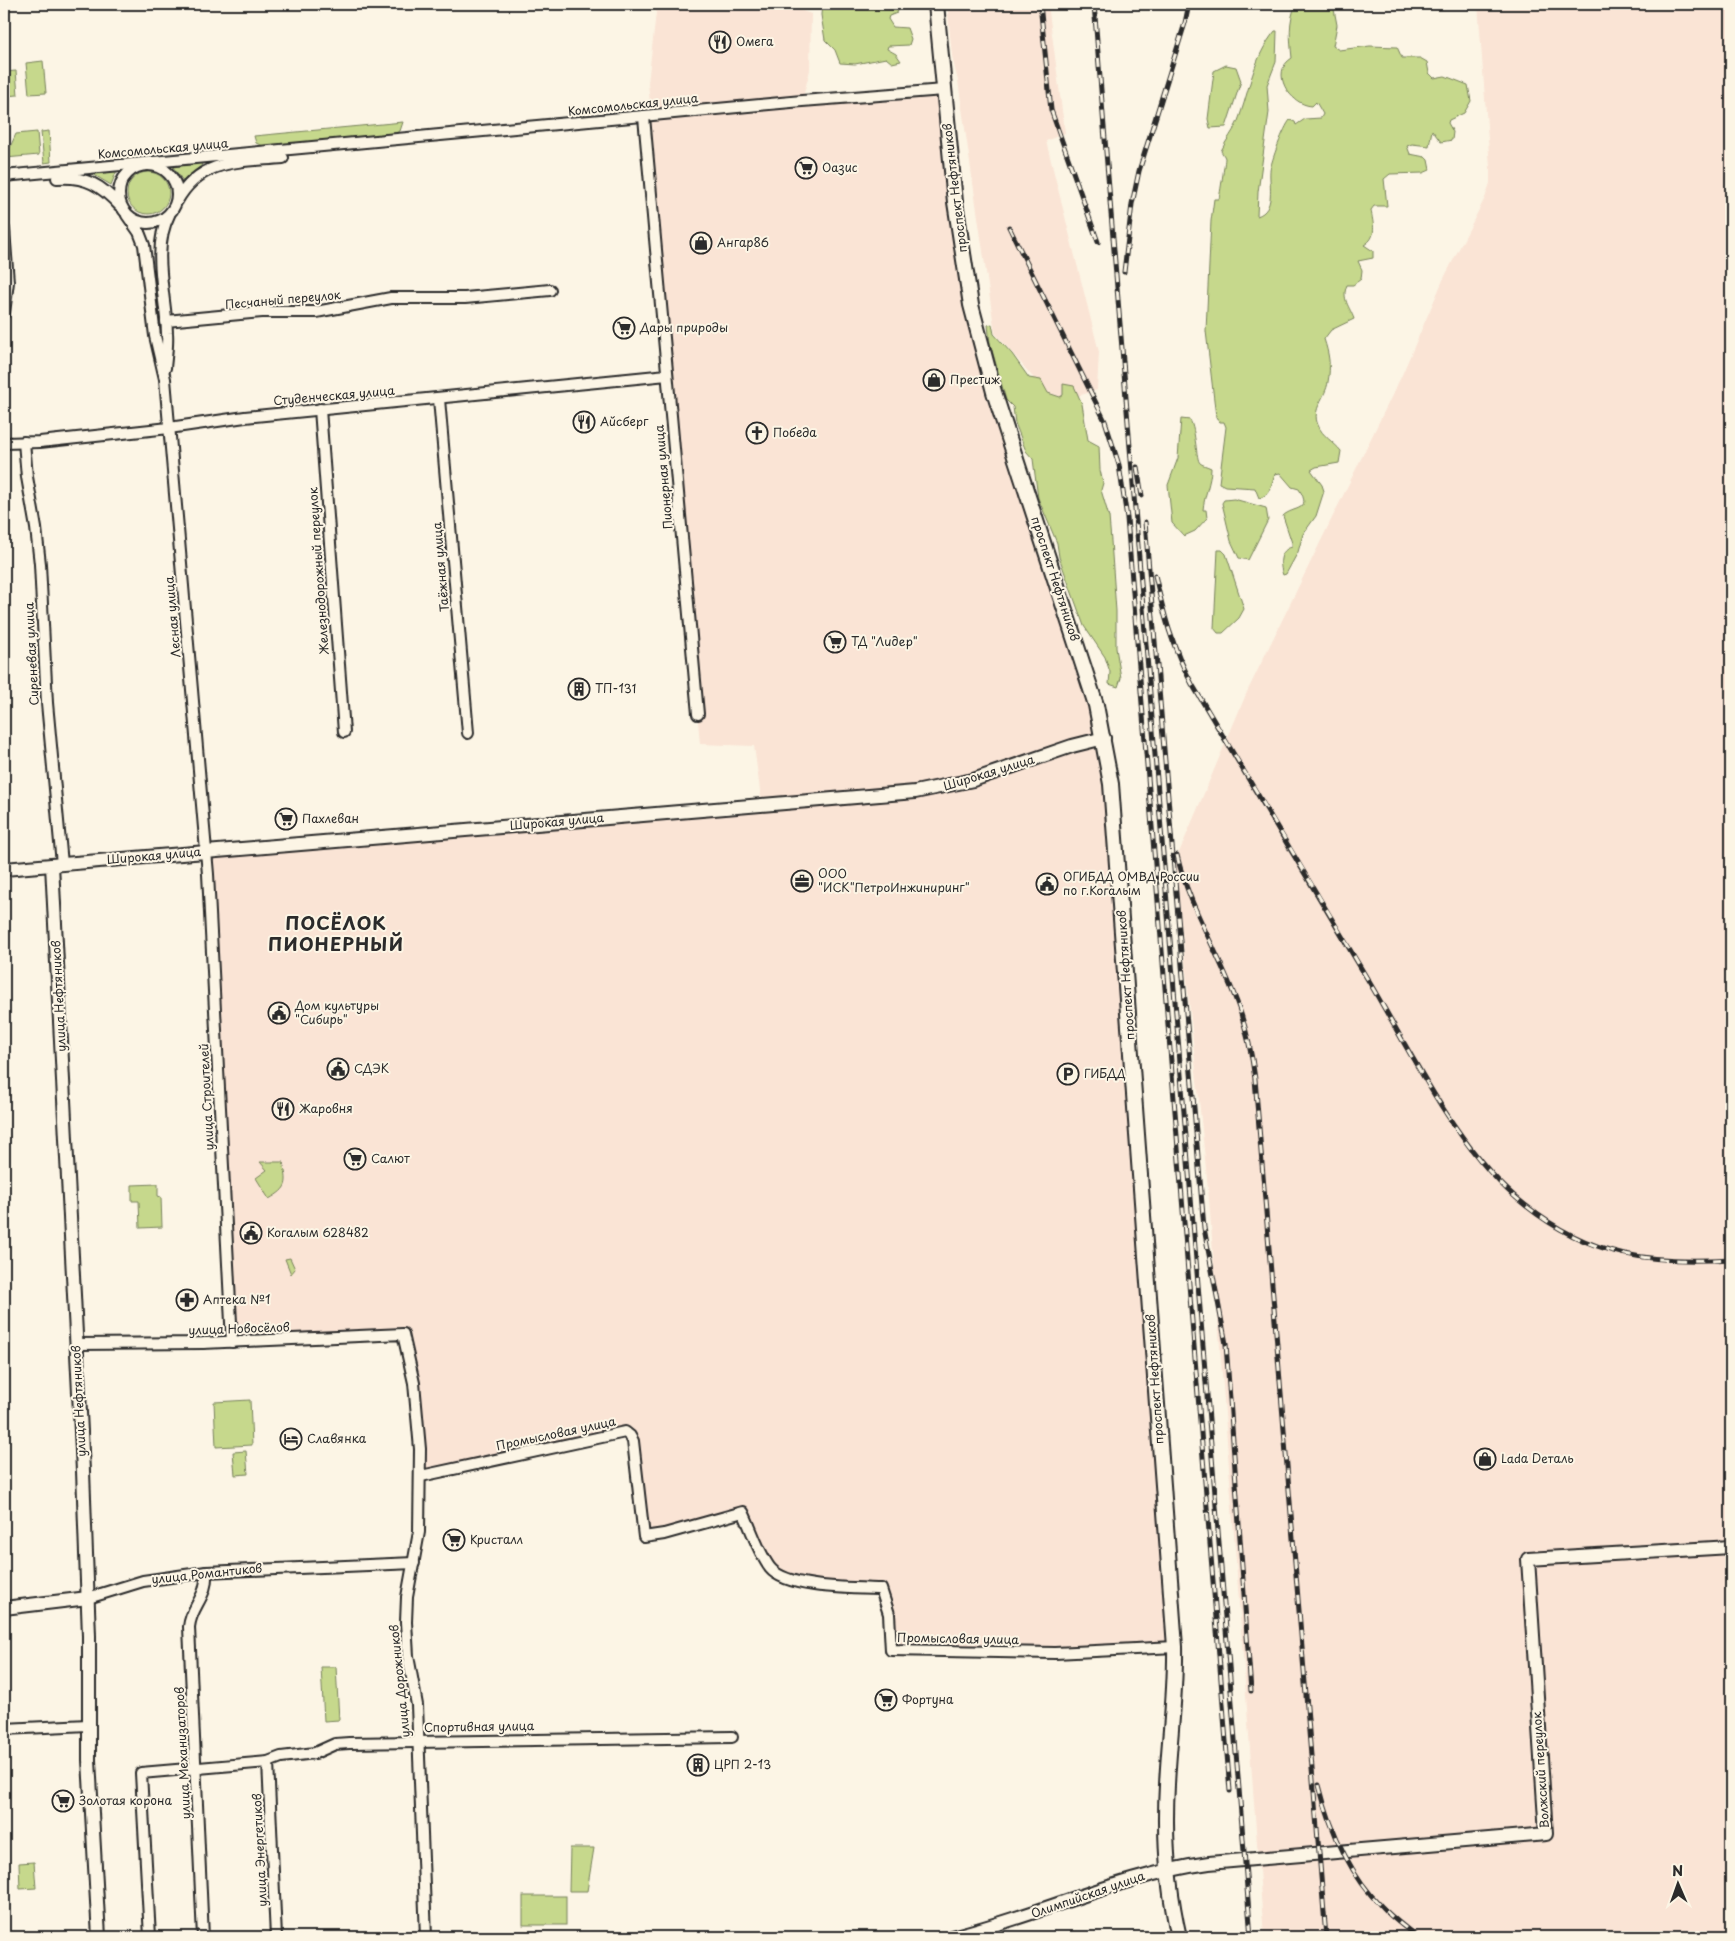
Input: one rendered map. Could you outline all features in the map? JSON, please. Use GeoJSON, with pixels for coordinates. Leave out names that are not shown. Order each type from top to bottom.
{"type":"FeatureCollection","features":[{"type":"Feature","properties":{"kind":"main road","name":"проспект Нефтяников"},"geometry":{"type":"LineString","coordinates":[[936,4],[958,230],[978,335],[998,406],[1091,688],[1104,738],[1114,815],[1174,1647],[1175,1692],[1167,1785],[1167,1870],[1179,1937]]}},
{"type":"Feature","properties":{"kind":"street","name":"Комсомольская улица"},"geometry":{"type":"LineString","coordinates":[[4,176],[792,102],[944,90]]}},
{"type":"Feature","properties":{"kind":"street","name":"Пионерная улица"},"geometry":{"type":"LineString","coordinates":[[644,117],[698,714]]}},
{"type":"Feature","properties":{"kind":"street","name":"Комсомольская улица"},"geometry":{"type":"LineString","coordinates":[[173,208],[193,179],[211,168],[234,163],[285,157],[325,147]]}},
{"type":"Feature","properties":{"kind":"street"},"geometry":{"type":"LineString","coordinates":[[4,182],[82,178],[104,189],[126,213],[141,222],[152,222],[163,218],[173,208],[177,192],[172,177],[162,168],[144,164],[127,172],[120,184],[118,197],[126,213]]}},
{"type":"Feature","properties":{"kind":"street","name":"Лесная улица"},"geometry":{"type":"LineString","coordinates":[[173,208],[164,227],[161,241],[166,322],[165,379],[206,852]]}},
{"type":"Feature","properties":{"kind":"street","name":"Лесная улица"},"geometry":{"type":"LineString","coordinates":[[126,213],[139,232],[145,251],[155,336],[165,379]]}},
{"type":"Feature","properties":{"kind":"street"},"geometry":{"type":"LineString","coordinates":[[4,229],[8,282],[4,313]]}},
{"type":"Feature","properties":{"kind":"street","name":"Песчаный переулок"},"geometry":{"type":"LineString","coordinates":[[166,322],[262,312],[316,312],[391,298],[456,298],[550,290]]}},
{"type":"Feature","properties":{"kind":"street","name":"Студенческая улица"},"geometry":{"type":"LineString","coordinates":[[4,443],[169,428],[320,409],[439,399],[667,375]]}},
{"type":"Feature","properties":{"kind":"street","name":"Таёжная улица"},"geometry":{"type":"LineString","coordinates":[[439,399],[468,733]]}},
{"type":"Feature","properties":{"kind":"street","name":"Железнодорожный переулок"},"geometry":{"type":"LineString","coordinates":[[320,409],[344,732]]}},
{"type":"Feature","properties":{"kind":"street","name":"Сиреневая улица"},"geometry":{"type":"LineString","coordinates":[[24,442],[28,486],[36,528],[40,564],[57,864]]}},
{"type":"Feature","properties":{"kind":"street","name":"Широкая улица"},"geometry":{"type":"LineString","coordinates":[[4,869],[906,793],[965,782],[1072,746],[1104,738]]}},
{"type":"Feature","properties":{"kind":"street","name":"улица Строителей"},"geometry":{"type":"LineString","coordinates":[[206,852],[232,1342]]}},
{"type":"Feature","properties":{"kind":"street","name":"улица Нефтяников"},"geometry":{"type":"LineString","coordinates":[[57,864],[88,1598],[88,1725],[99,1937]]}},
{"type":"Feature","properties":{"kind":"street","name":"улица Новосёлов"},"geometry":{"type":"LineString","coordinates":[[77,1344],[232,1342],[403,1334]]}},
{"type":"Feature","properties":{"kind":"street","name":"улица Дорожников"},"geometry":{"type":"LineString","coordinates":[[403,1334],[414,1383],[420,1476],[419,1532],[407,1597],[406,1622],[408,1656],[418,1705],[426,1937]]}},
{"type":"Feature","properties":{"kind":"street","name":"Промысловая улица"},"geometry":{"type":"LineString","coordinates":[[420,1476],[625,1432],[632,1441],[638,1505],[644,1537],[664,1534],[743,1512],[766,1561],[778,1575],[798,1582],[881,1589],[890,1614],[891,1650],[1055,1653],[1174,1647]]}},
{"type":"Feature","properties":{"kind":"street","name":"Волжский переулок"},"geometry":{"type":"LineString","coordinates":[[1167,1870],[1209,1864],[1546,1834],[1528,1560],[1731,1547]]}},
{"type":"Feature","properties":{"kind":"street","name":"улица Романтиков"},"geometry":{"type":"LineString","coordinates":[[4,1608],[88,1598],[143,1581],[206,1572],[414,1563]]}},
{"type":"Feature","properties":{"kind":"street","name":"улица Механизаторов"},"geometry":{"type":"LineString","coordinates":[[203,1937],[190,1627],[192,1616],[205,1592],[206,1572]]}},
{"type":"Feature","properties":{"kind":"street"},"geometry":{"type":"LineString","coordinates":[[4,1729],[88,1725]]}},
{"type":"Feature","properties":{"kind":"street","name":"Спортивная улица"},"geometry":{"type":"LineString","coordinates":[[150,1937],[141,1773],[268,1762],[281,1757],[315,1753],[334,1744],[419,1740],[732,1737]]}},
{"type":"Feature","properties":{"kind":"street","name":"улица Энергетиков"},"geometry":{"type":"LineString","coordinates":[[268,1762],[276,1937]]}},
{"type":"Feature","properties":{"kind":"street","name":"Олимпийская улица"},"geometry":{"type":"LineString","coordinates":[[951,1937],[1048,1909],[1133,1879],[1167,1870]]}},
{"type":"Feature","properties":{"kind":"shaded area"},"geometry":{"type":"Polygon","coordinates":[[[657,4],[784,4],[811,14],[810,70],[802,101],[944,90],[971,305],[1101,723],[1175,1647],[891,1650],[881,1589],[778,1575],[743,1512],[644,1537],[630,1436],[421,1476],[403,1334],[232,1342],[206,852],[762,805],[754,746],[700,744],[644,117],[650,103],[648,83],[657,4]]]}},
{"type":"Feature","properties":{"kind":"shaded area"},"geometry":{"type":"Polygon","coordinates":[[[947,4],[1048,4],[1065,133],[1046,141],[1099,352],[1097,390],[1055,403],[995,333],[958,81],[952,56],[947,4]]]}},
{"type":"Feature","properties":{"kind":"shaded area"},"geometry":{"type":"Polygon","coordinates":[[[1478,4],[1731,4],[1731,1937],[1264,1937],[1209,1199],[1175,862],[1247,692],[1401,377],[1443,280],[1485,198],[1490,183],[1490,167],[1478,4]]]}},
{"type":"Feature","properties":{"kind":"green space"},"geometry":{"type":"Polygon","coordinates":[[[822,4],[901,4],[897,13],[889,16],[888,19],[893,27],[907,28],[911,39],[909,45],[888,46],[887,49],[896,54],[901,61],[892,63],[886,58],[855,64],[840,63],[835,50],[825,40],[821,15],[822,4]]]}},
{"type":"Feature","properties":{"kind":"green space"},"geometry":{"type":"Polygon","coordinates":[[[1296,4],[1333,4],[1337,25],[1333,46],[1339,50],[1370,46],[1397,47],[1402,58],[1420,58],[1427,62],[1429,73],[1434,78],[1445,76],[1468,85],[1471,101],[1464,113],[1449,120],[1448,123],[1453,132],[1452,140],[1441,142],[1432,130],[1429,146],[1412,144],[1407,146],[1410,154],[1425,157],[1428,160],[1430,170],[1423,173],[1390,174],[1384,179],[1387,206],[1374,206],[1371,210],[1374,230],[1371,238],[1364,245],[1373,251],[1373,258],[1358,261],[1362,270],[1361,279],[1353,285],[1347,285],[1345,290],[1347,303],[1354,319],[1331,330],[1324,339],[1329,360],[1329,376],[1316,419],[1322,432],[1341,451],[1339,463],[1316,467],[1311,470],[1324,491],[1316,516],[1303,534],[1298,552],[1286,574],[1283,575],[1281,566],[1282,554],[1292,547],[1292,543],[1283,516],[1303,505],[1303,496],[1299,489],[1292,487],[1280,473],[1275,474],[1272,485],[1266,495],[1259,498],[1255,488],[1225,486],[1219,483],[1226,427],[1224,422],[1220,422],[1216,417],[1206,331],[1211,221],[1214,199],[1219,199],[1225,158],[1221,151],[1238,121],[1257,63],[1275,31],[1277,31],[1276,62],[1267,85],[1269,112],[1258,192],[1257,216],[1267,209],[1269,203],[1271,166],[1287,124],[1290,120],[1295,122],[1296,125],[1305,119],[1321,118],[1323,114],[1316,102],[1312,106],[1296,100],[1285,87],[1282,79],[1282,71],[1285,64],[1292,58],[1290,37],[1293,11],[1296,4]]]}},
{"type":"Feature","properties":{"kind":"green space"},"geometry":{"type":"Polygon","coordinates":[[[43,61],[46,93],[29,94],[26,63],[43,61]]]}},
{"type":"Feature","properties":{"kind":"green space"},"geometry":{"type":"Polygon","coordinates":[[[1226,65],[1236,67],[1241,81],[1226,127],[1210,128],[1208,119],[1214,71],[1226,65]]]}},
{"type":"Feature","properties":{"kind":"green space"},"geometry":{"type":"Polygon","coordinates":[[[16,71],[18,95],[4,96],[4,72],[16,71]]]}},
{"type":"Feature","properties":{"kind":"green space"},"geometry":{"type":"Polygon","coordinates":[[[403,122],[400,131],[395,133],[263,146],[256,143],[254,136],[403,122]]]}},
{"type":"Feature","properties":{"kind":"green space"},"geometry":{"type":"Polygon","coordinates":[[[49,131],[51,162],[44,163],[41,132],[49,131]]]}},
{"type":"Feature","properties":{"kind":"green space"},"geometry":{"type":"Polygon","coordinates":[[[37,132],[39,155],[5,158],[16,134],[37,132]]]}},
{"type":"Feature","properties":{"kind":"green space"},"geometry":{"type":"Polygon","coordinates":[[[201,163],[202,165],[183,181],[173,167],[201,163]]]}},
{"type":"Feature","properties":{"kind":"green space"},"geometry":{"type":"Polygon","coordinates":[[[117,170],[111,185],[91,173],[117,170]]]}},
{"type":"Feature","properties":{"kind":"green space"},"geometry":{"type":"Polygon","coordinates":[[[152,172],[160,175],[166,181],[169,193],[166,205],[160,211],[144,214],[136,211],[130,205],[127,189],[130,181],[136,175],[152,172]]]}},
{"type":"Feature","properties":{"kind":"green space"},"geometry":{"type":"Polygon","coordinates":[[[992,324],[994,334],[1012,354],[1029,378],[1041,380],[1048,393],[1060,397],[1063,395],[1063,384],[1074,386],[1082,404],[1088,440],[1099,446],[1100,470],[1103,483],[1101,490],[1109,517],[1111,541],[1116,611],[1116,648],[1121,678],[1118,687],[1109,684],[1110,672],[1105,657],[1084,626],[1059,557],[1057,543],[1038,498],[1033,459],[1026,451],[1015,423],[1013,407],[1006,400],[990,343],[988,325],[992,324]]]}},
{"type":"Feature","properties":{"kind":"green space"},"geometry":{"type":"Polygon","coordinates":[[[1181,419],[1190,420],[1194,431],[1199,461],[1201,464],[1211,468],[1203,510],[1206,510],[1207,518],[1195,531],[1184,536],[1172,523],[1168,485],[1178,458],[1181,419]]]}},
{"type":"Feature","properties":{"kind":"green space"},"geometry":{"type":"Polygon","coordinates":[[[1234,499],[1266,508],[1268,520],[1248,560],[1239,558],[1231,541],[1222,503],[1224,500],[1234,499]]]}},
{"type":"Feature","properties":{"kind":"green space"},"geometry":{"type":"Polygon","coordinates":[[[1218,550],[1222,550],[1226,554],[1244,609],[1239,618],[1223,633],[1218,633],[1214,628],[1218,550]]]}},
{"type":"Feature","properties":{"kind":"green space"},"geometry":{"type":"Polygon","coordinates":[[[260,1162],[283,1162],[286,1175],[284,1188],[269,1199],[256,1178],[267,1170],[260,1162]]]}},
{"type":"Feature","properties":{"kind":"green space"},"geometry":{"type":"Polygon","coordinates":[[[158,1184],[158,1196],[161,1197],[162,1227],[140,1228],[139,1201],[132,1201],[132,1185],[158,1184]]]}},
{"type":"Feature","properties":{"kind":"green space"},"geometry":{"type":"Polygon","coordinates":[[[290,1258],[295,1269],[291,1274],[285,1259],[290,1258]]]}},
{"type":"Feature","properties":{"kind":"green space"},"geometry":{"type":"Polygon","coordinates":[[[250,1400],[252,1445],[216,1447],[214,1402],[250,1400]]]}},
{"type":"Feature","properties":{"kind":"green space"},"geometry":{"type":"Polygon","coordinates":[[[246,1451],[248,1474],[235,1475],[233,1452],[246,1451]]]}},
{"type":"Feature","properties":{"kind":"green space"},"geometry":{"type":"Polygon","coordinates":[[[321,1667],[336,1667],[339,1720],[324,1721],[321,1667]]]}},
{"type":"Feature","properties":{"kind":"green space"},"geometry":{"type":"Polygon","coordinates":[[[570,1848],[594,1848],[587,1891],[569,1891],[570,1848]]]}},
{"type":"Feature","properties":{"kind":"green space"},"geometry":{"type":"Polygon","coordinates":[[[34,1862],[36,1888],[20,1889],[19,1863],[34,1862]]]}},
{"type":"Feature","properties":{"kind":"green space"},"geometry":{"type":"Polygon","coordinates":[[[523,1896],[566,1896],[566,1925],[523,1925],[523,1896]]]}},
{"type":"Feature","properties":{"kind":"railway"},"geometry":{"type":"LineString","coordinates":[[1040,4],[1051,110],[1098,242]]}},
{"type":"Feature","properties":{"kind":"railway"},"geometry":{"type":"LineString","coordinates":[[1094,4],[1251,1937]]}},
{"type":"Feature","properties":{"kind":"railway"},"geometry":{"type":"LineString","coordinates":[[1124,272],[1132,204],[1139,171],[1185,23],[1189,4]]}},
{"type":"Feature","properties":{"kind":"railway"},"geometry":{"type":"LineString","coordinates":[[1009,227],[1105,421],[1119,465],[1127,518],[1230,1791]]}},
{"type":"Feature","properties":{"kind":"railway"},"geometry":{"type":"LineString","coordinates":[[1137,467],[1142,496]]}},
{"type":"Feature","properties":{"kind":"railway"},"geometry":{"type":"LineString","coordinates":[[1145,522],[1204,1228],[1226,1344],[1251,1691]]}},
{"type":"Feature","properties":{"kind":"railway"},"geometry":{"type":"LineString","coordinates":[[1155,575],[1169,631],[1192,684],[1349,947],[1439,1103],[1480,1160],[1525,1205],[1573,1236],[1598,1246],[1648,1258],[1674,1260],[1731,1259]]}},
{"type":"Feature","properties":{"kind":"railway"},"geometry":{"type":"LineString","coordinates":[[1177,855],[1189,894],[1239,1008],[1247,1034],[1254,1070],[1326,1937]]}},
{"type":"Feature","properties":{"kind":"railway"},"geometry":{"type":"LineString","coordinates":[[1319,1785],[1335,1834],[1350,1865],[1370,1894],[1394,1919],[1417,1937]]}},
{"type":"Feature","properties":{"kind":"place","name":"Омега"},"geometry":{"type":"Point","coordinates":[720,42]}},
{"type":"Feature","properties":{"kind":"place","name":"Оазис"},"geometry":{"type":"Point","coordinates":[806,168]}},
{"type":"Feature","properties":{"kind":"place","name":"Ангар86"},"geometry":{"type":"Point","coordinates":[701,243]}},
{"type":"Feature","properties":{"kind":"place","name":"Дары природы"},"geometry":{"type":"Point","coordinates":[624,328]}},
{"type":"Feature","properties":{"kind":"place","name":"Престиж"},"geometry":{"type":"Point","coordinates":[934,380]}},
{"type":"Feature","properties":{"kind":"place","name":"Айсберг"},"geometry":{"type":"Point","coordinates":[584,422]}},
{"type":"Feature","properties":{"kind":"place","name":"Победа"},"geometry":{"type":"Point","coordinates":[757,433]}},
{"type":"Feature","properties":{"kind":"place","name":"ТД \"Лидер\""},"geometry":{"type":"Point","coordinates":[835,642]}},
{"type":"Feature","properties":{"kind":"place","name":"ТП-131"},"geometry":{"type":"Point","coordinates":[579,689]}},
{"type":"Feature","properties":{"kind":"place","name":"Пахлеван"},"geometry":{"type":"Point","coordinates":[286,819]}},
{"type":"Feature","properties":{"kind":"place","name":"ООО \"ИСК\"ПетроИнжиниринг\""},"geometry":{"type":"Point","coordinates":[802,881]}},
{"type":"Feature","properties":{"kind":"place","name":"ОГИБДД ОМВД России по г.Когалым"},"geometry":{"type":"Point","coordinates":[1047,884]}},
{"type":"Feature","properties":{"kind":"place","name":"Дом культуры \"Сибирь\""},"geometry":{"type":"Point","coordinates":[279,1013]}},
{"type":"Feature","properties":{"kind":"place","name":"СДЭК"},"geometry":{"type":"Point","coordinates":[338,1069]}},
{"type":"Feature","properties":{"kind":"place","name":"ГИБДД"},"geometry":{"type":"Point","coordinates":[1068,1074]}},
{"type":"Feature","properties":{"kind":"place","name":"Жаровня"},"geometry":{"type":"Point","coordinates":[283,1109]}},
{"type":"Feature","properties":{"kind":"place","name":"Салют"},"geometry":{"type":"Point","coordinates":[355,1159]}},
{"type":"Feature","properties":{"kind":"place","name":"Когалым 628482"},"geometry":{"type":"Point","coordinates":[251,1233]}},
{"type":"Feature","properties":{"kind":"place","name":"Аптека №1"},"geometry":{"type":"Point","coordinates":[187,1300]}},
{"type":"Feature","properties":{"kind":"place","name":"Славянка"},"geometry":{"type":"Point","coordinates":[291,1439]}},
{"type":"Feature","properties":{"kind":"place","name":"Lada Dеталь"},"geometry":{"type":"Point","coordinates":[1485,1459]}},
{"type":"Feature","properties":{"kind":"place","name":"Кристалл"},"geometry":{"type":"Point","coordinates":[454,1540]}},
{"type":"Feature","properties":{"kind":"place","name":"Фортуна"},"geometry":{"type":"Point","coordinates":[886,1700]}},
{"type":"Feature","properties":{"kind":"place","name":"ЦРП 2-13"},"geometry":{"type":"Point","coordinates":[698,1765]}},
{"type":"Feature","properties":{"kind":"place","name":"Золотая корона"},"geometry":{"type":"Point","coordinates":[63,1801]}},
{"type":"Feature","properties":{"kind":"district","name":"ПОСЁЛОК ПИОНЕРНЫЙ"},"geometry":{"type":"Point","coordinates":[336,934]}}]}
